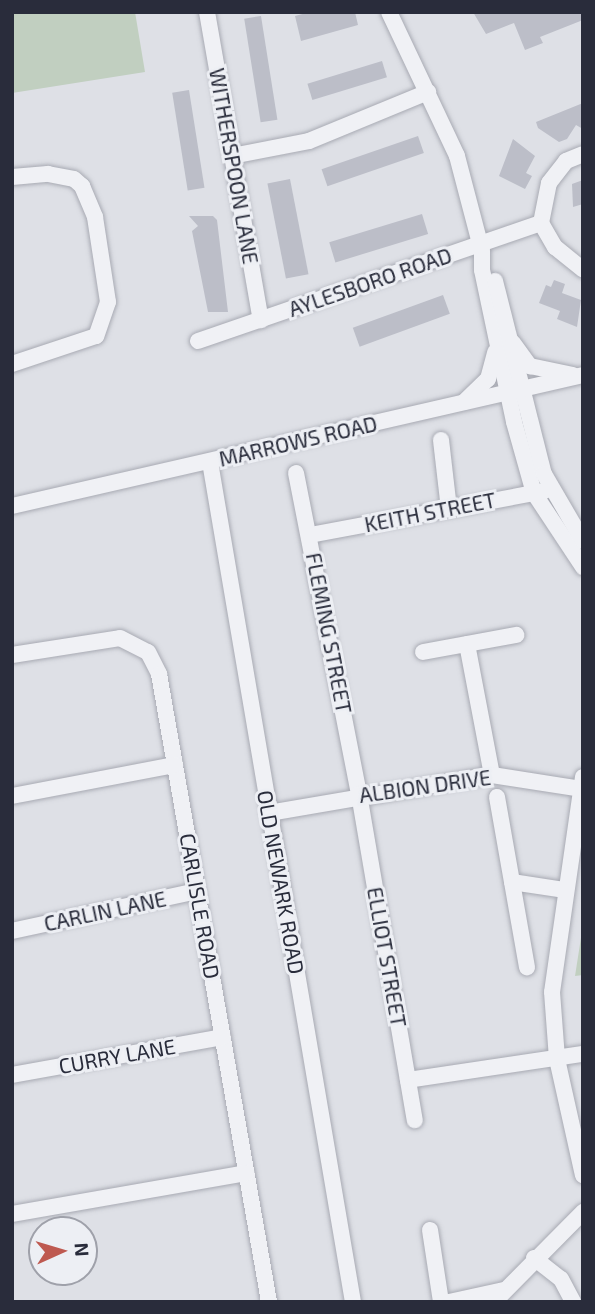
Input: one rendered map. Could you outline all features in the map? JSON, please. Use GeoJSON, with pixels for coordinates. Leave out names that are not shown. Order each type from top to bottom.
{"type":"FeatureCollection","features":[{"type":"Feature","properties":{"kind":"street","name":"WITHERSPOON LANE"},"geometry":{"type":"LineString","coordinates":[[207,12],[261,320]]}},
{"type":"Feature","properties":{"kind":"street"},"geometry":{"type":"LineString","coordinates":[[389,12],[457,156],[481,248],[492,269],[500,330],[542,491],[582,566]]}},
{"type":"Feature","properties":{"kind":"street"},"geometry":{"type":"LineString","coordinates":[[232,156],[309,141],[428,92]]}},
{"type":"Feature","properties":{"kind":"street"},"geometry":{"type":"LineString","coordinates":[[583,154],[566,161],[549,183],[541,223],[555,247],[583,270]]}},
{"type":"Feature","properties":{"kind":"street"},"geometry":{"type":"LineString","coordinates":[[12,177],[48,173],[74,179],[82,186],[95,217],[108,302],[96,336],[12,364]]}},
{"type":"Feature","properties":{"kind":"street","name":"AYLESBORO ROAD"},"geometry":{"type":"LineString","coordinates":[[198,341],[481,248],[541,223]]}},
{"type":"Feature","properties":{"kind":"street"},"geometry":{"type":"LineString","coordinates":[[500,330],[530,366],[581,375]]}},
{"type":"Feature","properties":{"kind":"street"},"geometry":{"type":"LineString","coordinates":[[462,403],[492,370],[500,330]]}},
{"type":"Feature","properties":{"kind":"street","name":"MARROWS ROAD"},"geometry":{"type":"LineString","coordinates":[[12,506],[581,375]]}},
{"type":"Feature","properties":{"kind":"street"},"geometry":{"type":"LineString","coordinates":[[440,440],[449,509]]}},
{"type":"Feature","properties":{"kind":"street","name":"OLD NEWARK ROAD"},"geometry":{"type":"LineString","coordinates":[[210,462],[353,1302]]}},
{"type":"Feature","properties":{"kind":"street","name":"FLEMING STREET"},"geometry":{"type":"LineString","coordinates":[[296,473],[359,794]]}},
{"type":"Feature","properties":{"kind":"street"},"geometry":{"type":"LineString","coordinates":[[542,491],[583,541]]}},
{"type":"Feature","properties":{"kind":"street","name":"KEITH STREET"},"geometry":{"type":"LineString","coordinates":[[310,535],[542,491]]}},
{"type":"Feature","properties":{"kind":"street"},"geometry":{"type":"LineString","coordinates":[[423,652],[516,635]]}},
{"type":"Feature","properties":{"kind":"street","name":"CARLISLE ROAD"},"geometry":{"type":"LineString","coordinates":[[12,655],[104,638],[134,642],[148,652],[159,674],[269,1302]]}},
{"type":"Feature","properties":{"kind":"street"},"geometry":{"type":"LineString","coordinates":[[467,644],[492,775]]}},
{"type":"Feature","properties":{"kind":"street"},"geometry":{"type":"LineString","coordinates":[[12,796],[175,765]]}},
{"type":"Feature","properties":{"kind":"street","name":"ALBION DRIVE"},"geometry":{"type":"LineString","coordinates":[[269,813],[359,794],[492,775],[582,783]]}},
{"type":"Feature","properties":{"kind":"street"},"geometry":{"type":"LineString","coordinates":[[582,783],[552,992],[557,1059],[583,1175]]}},
{"type":"Feature","properties":{"kind":"street","name":"ELLIOT STREET"},"geometry":{"type":"LineString","coordinates":[[359,794],[415,1120]]}},
{"type":"Feature","properties":{"kind":"street"},"geometry":{"type":"LineString","coordinates":[[497,797],[527,967]]}},
{"type":"Feature","properties":{"kind":"street"},"geometry":{"type":"LineString","coordinates":[[512,882],[565,890]]}},
{"type":"Feature","properties":{"kind":"street","name":"CARLIN LANE"},"geometry":{"type":"LineString","coordinates":[[12,931],[197,891]]}},
{"type":"Feature","properties":{"kind":"street","name":"CURRY LANE"},"geometry":{"type":"LineString","coordinates":[[12,1075],[223,1037]]}},
{"type":"Feature","properties":{"kind":"street"},"geometry":{"type":"LineString","coordinates":[[408,1080],[583,1054]]}},
{"type":"Feature","properties":{"kind":"street"},"geometry":{"type":"LineString","coordinates":[[12,1214],[246,1173]]}},
{"type":"Feature","properties":{"kind":"street"},"geometry":{"type":"LineString","coordinates":[[494,1302],[509,1289],[534,1258],[583,1212]]}},
{"type":"Feature","properties":{"kind":"street"},"geometry":{"type":"LineString","coordinates":[[430,1230],[441,1302]]}},
{"type":"Feature","properties":{"kind":"street"},"geometry":{"type":"LineString","coordinates":[[534,1258],[561,1279],[573,1302]]}},
{"type":"Feature","properties":{"kind":"street"},"geometry":{"type":"LineString","coordinates":[[449,1302],[509,1289]]}},
{"type":"Feature","properties":{"kind":"green space"},"geometry":{"type":"Polygon","coordinates":[[[12,12],[135,12],[145,72],[12,93],[12,12]]]}},
{"type":"Feature","properties":{"kind":"green space"},"geometry":{"type":"Polygon","coordinates":[[[583,925],[583,975],[575,976],[583,925]]]}},
{"type":"Feature","properties":{"kind":"building"},"geometry":{"type":"Polygon","coordinates":[[[310,12],[355,12],[358,25],[301,41],[295,16],[310,12]]]}},
{"type":"Feature","properties":{"kind":"building"},"geometry":{"type":"Polygon","coordinates":[[[473,12],[583,12],[583,20],[540,37],[543,43],[525,50],[514,23],[486,34],[473,12]]]}},
{"type":"Feature","properties":{"kind":"building"},"geometry":{"type":"Polygon","coordinates":[[[261,16],[277,120],[261,122],[244,19],[261,16]]]}},
{"type":"Feature","properties":{"kind":"building"},"geometry":{"type":"Polygon","coordinates":[[[382,61],[387,77],[312,100],[307,84],[382,61]]]}},
{"type":"Feature","properties":{"kind":"building"},"geometry":{"type":"Polygon","coordinates":[[[189,90],[204,188],[188,190],[172,93],[189,90]]]}},
{"type":"Feature","properties":{"kind":"building"},"geometry":{"type":"Polygon","coordinates":[[[583,103],[583,129],[576,125],[567,139],[559,142],[538,128],[536,122],[583,103]]]}},
{"type":"Feature","properties":{"kind":"building"},"geometry":{"type":"Polygon","coordinates":[[[418,136],[424,153],[327,186],[322,169],[418,136]]]}},
{"type":"Feature","properties":{"kind":"building"},"geometry":{"type":"Polygon","coordinates":[[[513,139],[535,156],[526,173],[532,176],[525,189],[499,176],[513,139]]]}},
{"type":"Feature","properties":{"kind":"building"},"geometry":{"type":"Polygon","coordinates":[[[290,179],[309,274],[286,279],[267,183],[290,179]]]}},
{"type":"Feature","properties":{"kind":"building"},"geometry":{"type":"Polygon","coordinates":[[[583,180],[583,204],[573,207],[572,184],[583,180]]]}},
{"type":"Feature","properties":{"kind":"building"},"geometry":{"type":"Polygon","coordinates":[[[422,214],[428,234],[335,262],[329,242],[422,214]]]}},
{"type":"Feature","properties":{"kind":"building"},"geometry":{"type":"Polygon","coordinates":[[[189,216],[213,216],[217,220],[228,312],[208,312],[192,231],[198,226],[189,216]]]}},
{"type":"Feature","properties":{"kind":"building"},"geometry":{"type":"Polygon","coordinates":[[[554,280],[565,284],[562,293],[581,300],[577,327],[557,319],[560,311],[539,303],[546,285],[551,287],[554,280]]]}},
{"type":"Feature","properties":{"kind":"building"},"geometry":{"type":"Polygon","coordinates":[[[443,295],[450,314],[360,347],[353,328],[443,295]]]}}]}
